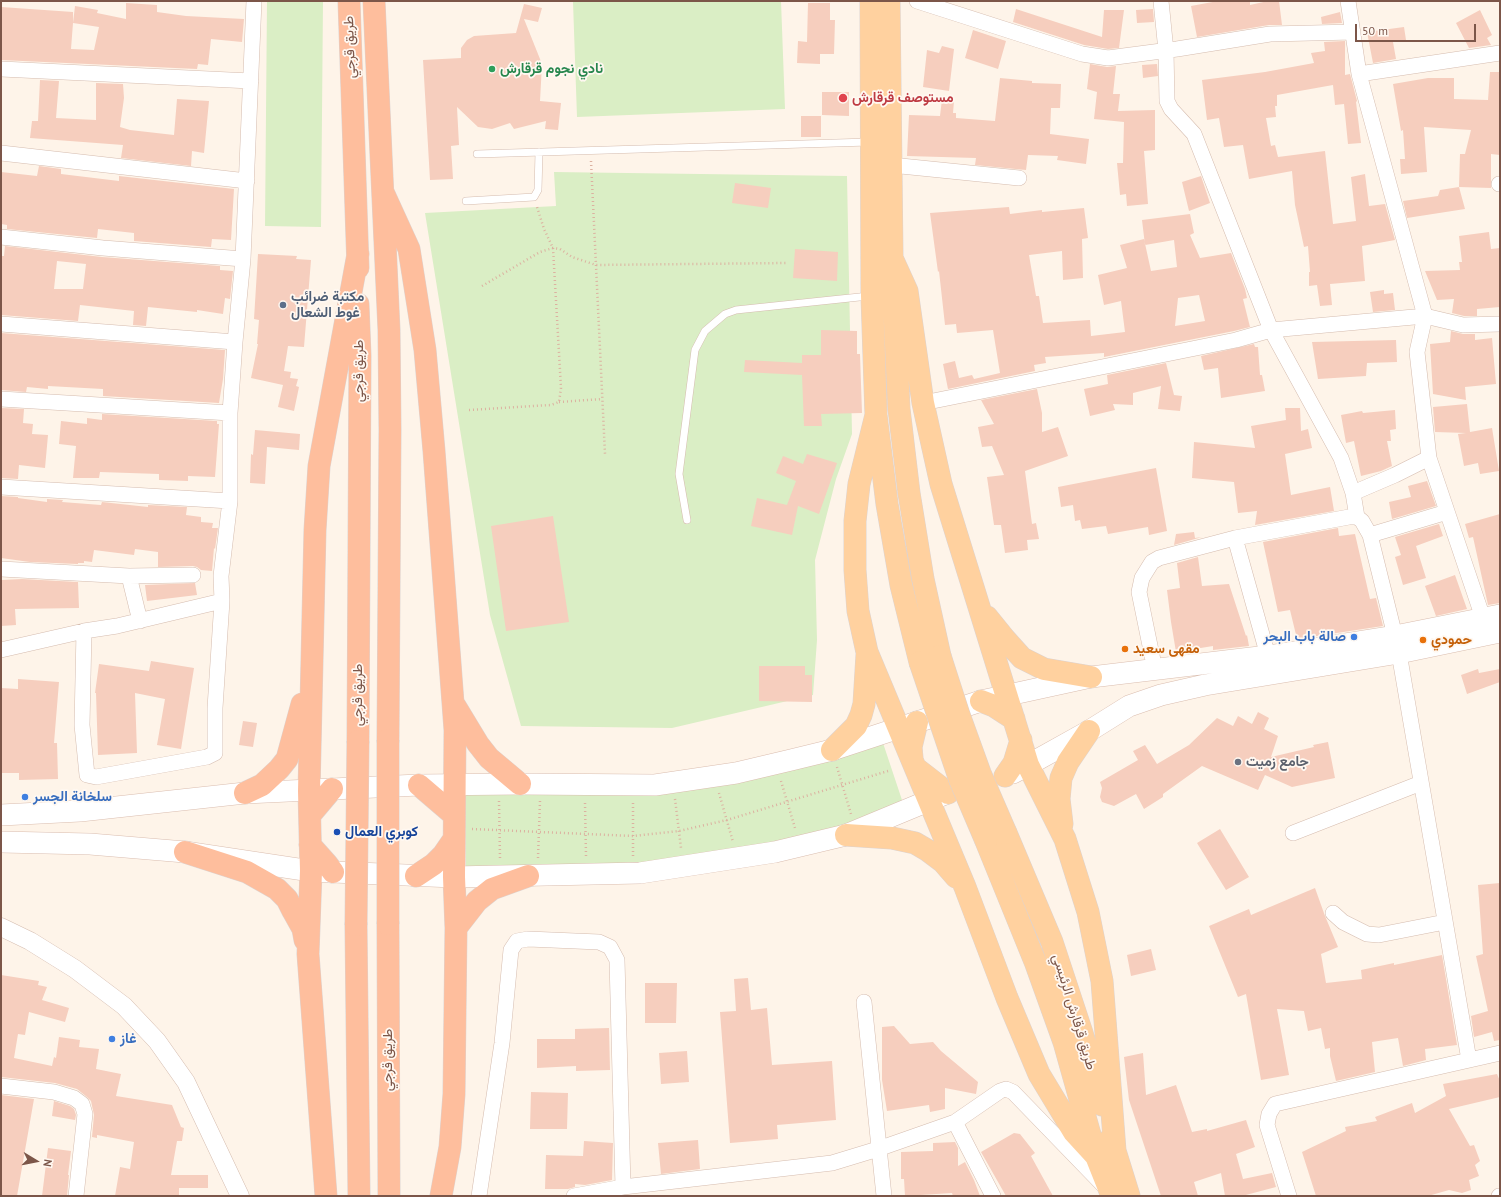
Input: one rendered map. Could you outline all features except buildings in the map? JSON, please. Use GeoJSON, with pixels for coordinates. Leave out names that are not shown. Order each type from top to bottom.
{"type":"FeatureCollection","features":[{"type":"Feature","properties":{"kind":"highway","name":"طريق قرجي"},"geometry":{"type":"LineString","coordinates":[[349,1],[360,356],[356,925],[359,1196]]}},
{"type":"Feature","properties":{"kind":"highway","name":"طريق قرجي"},"geometry":{"type":"LineString","coordinates":[[374,1],[389,330],[389,1196]]}},
{"type":"Feature","properties":{"kind":"highway"},"geometry":{"type":"LineString","coordinates":[[383,192],[409,249],[425,350],[455,730],[454,877],[456,928],[454,1094],[450,1147],[441,1196]]}},
{"type":"Feature","properties":{"kind":"highway"},"geometry":{"type":"LineString","coordinates":[[326,1196],[308,954],[311,871],[309,791],[315,530],[319,466],[358,254]]}},
{"type":"Feature","properties":{"kind":"highway"},"geometry":{"type":"LineString","coordinates":[[245,793],[262,785],[287,759],[302,705],[311,695]]}},
{"type":"Feature","properties":{"kind":"highway"},"geometry":{"type":"LineString","coordinates":[[453,703],[478,744],[489,758],[520,784]]}},
{"type":"Feature","properties":{"kind":"highway"},"geometry":{"type":"LineString","coordinates":[[419,785],[454,827]]}},
{"type":"Feature","properties":{"kind":"highway"},"geometry":{"type":"LineString","coordinates":[[310,815],[332,789]]}},
{"type":"Feature","properties":{"kind":"highway"},"geometry":{"type":"LineString","coordinates":[[416,876],[443,856],[454,827]]}},
{"type":"Feature","properties":{"kind":"highway"},"geometry":{"type":"LineString","coordinates":[[310,845],[333,872]]}},
{"type":"Feature","properties":{"kind":"highway"},"geometry":{"type":"LineString","coordinates":[[185,852],[247,872],[278,889],[287,899],[303,929],[308,954]]}},
{"type":"Feature","properties":{"kind":"highway"},"geometry":{"type":"LineString","coordinates":[[456,928],[477,901],[492,889],[533,870]]}},
{"type":"Feature","properties":{"kind":"main road"},"geometry":{"type":"LineString","coordinates":[[871,1],[872,296],[876,415],[888,504],[901,585],[920,662],[960,780],[996,837]]}},
{"type":"Feature","properties":{"kind":"main road"},"geometry":{"type":"LineString","coordinates":[[889,1],[892,258],[899,409],[909,493],[923,579],[940,656],[959,716],[980,773],[996,837]]}},
{"type":"Feature","properties":{"kind":"main road"},"geometry":{"type":"LineString","coordinates":[[892,258],[907,292],[923,403],[941,484],[1028,765],[1065,839]]}},
{"type":"Feature","properties":{"kind":"main road"},"geometry":{"type":"LineString","coordinates":[[876,415],[859,484],[855,521],[855,570],[858,610],[868,652],[908,725],[914,765],[939,797],[965,887],[1007,998],[1039,1074],[1074,1132],[1105,1153]]}},
{"type":"Feature","properties":{"kind":"main road"},"geometry":{"type":"LineString","coordinates":[[978,604],[1004,638],[1022,658],[1044,669],[1091,677]]}},
{"type":"Feature","properties":{"kind":"main road"},"geometry":{"type":"LineString","coordinates":[[1,842],[90,844],[185,852],[311,871],[454,877],[533,870],[640,873],[775,852],[1005,776],[1089,731],[1129,706],[1161,695],[1397,644],[1494,625]]}},
{"type":"Feature","properties":{"kind":"main road"},"geometry":{"type":"LineString","coordinates":[[1,815],[87,810],[245,793],[419,785],[655,785],[834,758],[908,725],[981,702],[1091,677],[1268,656],[1397,644]]}},
{"type":"Feature","properties":{"kind":"main road"},"geometry":{"type":"LineString","coordinates":[[834,758],[856,726],[861,716],[864,704],[868,652]]}},
{"type":"Feature","properties":{"kind":"main road"},"geometry":{"type":"LineString","coordinates":[[981,702],[994,706],[1014,719]]}},
{"type":"Feature","properties":{"kind":"main road"},"geometry":{"type":"LineString","coordinates":[[1089,731],[1068,762],[1061,778],[1059,799],[1065,839],[1088,912],[1102,981],[1105,1153]]}},
{"type":"Feature","properties":{"kind":"main road"},"geometry":{"type":"LineString","coordinates":[[1005,776],[1014,763],[1021,740]]}},
{"type":"Feature","properties":{"kind":"main road"},"geometry":{"type":"LineString","coordinates":[[850,828],[915,843],[943,862],[965,887]]}},
{"type":"Feature","properties":{"kind":"main road","name":"طريق قرقارش الرئيسي"},"geometry":{"type":"LineString","coordinates":[[996,837],[1052,942],[1082,1034],[1105,1153],[1118,1196]]}},
{"type":"Feature","properties":{"kind":"street"},"geometry":{"type":"LineString","coordinates":[[84,631],[82,725],[87,775],[96,777],[206,757],[215,753],[215,708],[222,600],[221,576],[230,501],[230,414],[235,342],[244,259],[254,1]]}},
{"type":"Feature","properties":{"kind":"street"},"geometry":{"type":"LineString","coordinates":[[917,1],[1082,54],[1108,58],[1166,51],[1270,34],[1354,32]]}},
{"type":"Feature","properties":{"kind":"street"},"geometry":{"type":"LineString","coordinates":[[1161,1],[1166,51],[1167,101],[1171,109],[1194,134],[1272,330],[1341,458],[1353,493],[1357,517]]}},
{"type":"Feature","properties":{"kind":"street"},"geometry":{"type":"LineString","coordinates":[[1348,1],[1354,32],[1359,74],[1425,316],[1418,344],[1417,361],[1429,458],[1447,512],[1494,625]]}},
{"type":"Feature","properties":{"kind":"street"},"geometry":{"type":"LineString","coordinates":[[1359,74],[1500,53]]}},
{"type":"Feature","properties":{"kind":"street"},"geometry":{"type":"LineString","coordinates":[[1,69],[252,81]]}},
{"type":"Feature","properties":{"kind":"street"},"geometry":{"type":"LineString","coordinates":[[1,154],[247,181]]}},
{"type":"Feature","properties":{"kind":"street"},"geometry":{"type":"LineString","coordinates":[[891,165],[1019,178]]}},
{"type":"Feature","properties":{"kind":"street"},"geometry":{"type":"LineString","coordinates":[[1,237],[103,248],[244,259]]}},
{"type":"Feature","properties":{"kind":"street"},"geometry":{"type":"LineString","coordinates":[[923,403],[1236,340],[1272,330],[1425,316],[1463,325],[1500,324]]}},
{"type":"Feature","properties":{"kind":"street"},"geometry":{"type":"LineString","coordinates":[[1,324],[235,342]]}},
{"type":"Feature","properties":{"kind":"street"},"geometry":{"type":"LineString","coordinates":[[1,399],[230,414]]}},
{"type":"Feature","properties":{"kind":"street"},"geometry":{"type":"LineString","coordinates":[[1353,493],[1395,475],[1429,458]]}},
{"type":"Feature","properties":{"kind":"street"},"geometry":{"type":"LineString","coordinates":[[1,487],[230,501]]}},
{"type":"Feature","properties":{"kind":"street"},"geometry":{"type":"LineString","coordinates":[[1370,535],[1447,512]]}},
{"type":"Feature","properties":{"kind":"street"},"geometry":{"type":"LineString","coordinates":[[1154,670],[1139,592],[1142,578],[1152,562],[1159,558],[1235,538],[1349,517],[1357,517],[1362,521],[1370,535],[1397,644],[1468,1060]]}},
{"type":"Feature","properties":{"kind":"street"},"geometry":{"type":"LineString","coordinates":[[1235,538],[1268,656]]}},
{"type":"Feature","properties":{"kind":"street"},"geometry":{"type":"LineString","coordinates":[[1,569],[129,576],[193,575]]}},
{"type":"Feature","properties":{"kind":"street"},"geometry":{"type":"LineString","coordinates":[[129,576],[140,620]]}},
{"type":"Feature","properties":{"kind":"street"},"geometry":{"type":"LineString","coordinates":[[1,650],[84,631],[117,626],[222,600]]}},
{"type":"Feature","properties":{"kind":"street"},"geometry":{"type":"LineString","coordinates":[[1292,833],[1421,783]]}},
{"type":"Feature","properties":{"kind":"street"},"geometry":{"type":"LineString","coordinates":[[1333,913],[1343,922],[1367,934],[1379,935],[1445,922]]}},
{"type":"Feature","properties":{"kind":"street"},"geometry":{"type":"LineString","coordinates":[[1,927],[30,941],[75,969],[124,1006],[157,1041],[186,1082],[240,1196]]}},
{"type":"Feature","properties":{"kind":"street"},"geometry":{"type":"LineString","coordinates":[[480,1196],[502,1044],[511,950],[517,941],[528,939],[599,942],[610,947],[617,960],[623,1187]]}},
{"type":"Feature","properties":{"kind":"street"},"geometry":{"type":"LineString","coordinates":[[864,1002],[884,1196]]}},
{"type":"Feature","properties":{"kind":"street"},"geometry":{"type":"LineString","coordinates":[[1289,1196],[1267,1125],[1269,1114],[1275,1104],[1500,1053]]}},
{"type":"Feature","properties":{"kind":"street"},"geometry":{"type":"LineString","coordinates":[[1,1086],[54,1092],[74,1098],[82,1104],[85,1114],[76,1196]]}},
{"type":"Feature","properties":{"kind":"street"},"geometry":{"type":"LineString","coordinates":[[574,1196],[623,1187],[832,1163],[878,1149],[955,1122],[1000,1091],[1006,1089],[1013,1092],[1118,1196]]}},
{"type":"Feature","properties":{"kind":"street"},"geometry":{"type":"LineString","coordinates":[[955,1122],[993,1196]]}},
{"type":"Feature","properties":{"kind":"lane"},"geometry":{"type":"LineString","coordinates":[[477,154],[871,142]]}},
{"type":"Feature","properties":{"kind":"lane"},"geometry":{"type":"LineString","coordinates":[[466,201],[534,197],[538,190],[539,152]]}},
{"type":"Feature","properties":{"kind":"lane"},"geometry":{"type":"LineString","coordinates":[[687,520],[679,474],[694,350],[705,331],[725,314],[736,310],[872,296]]}},
{"type":"Feature","properties":{"kind":"path"},"geometry":{"type":"LineString","coordinates":[[590,150],[605,454]]}},
{"type":"Feature","properties":{"kind":"path"},"geometry":{"type":"LineString","coordinates":[[534,197],[544,230],[553,248],[561,388],[558,402]]}},
{"type":"Feature","properties":{"kind":"path"},"geometry":{"type":"LineString","coordinates":[[482,286],[540,252],[553,248],[572,257],[596,265],[786,263]]}},
{"type":"Feature","properties":{"kind":"path"},"geometry":{"type":"LineString","coordinates":[[468,410],[550,405],[558,402],[602,399]]}},
{"type":"Feature","properties":{"kind":"path"},"geometry":{"type":"LineString","coordinates":[[834,758],[842,785],[850,828]]}},
{"type":"Feature","properties":{"kind":"path"},"geometry":{"type":"LineString","coordinates":[[886,764],[890,778]]}},
{"type":"Feature","properties":{"kind":"path"},"geometry":{"type":"LineString","coordinates":[[454,827],[586,835],[633,836],[679,831],[727,820],[787,803],[888,771]]}},
{"type":"Feature","properties":{"kind":"path"},"geometry":{"type":"LineString","coordinates":[[781,781],[796,831]]}},
{"type":"Feature","properties":{"kind":"path"},"geometry":{"type":"LineString","coordinates":[[717,786],[735,849]]}},
{"type":"Feature","properties":{"kind":"path"},"geometry":{"type":"LineString","coordinates":[[674,793],[682,853]]}},
{"type":"Feature","properties":{"kind":"path"},"geometry":{"type":"LineString","coordinates":[[585,796],[586,857]]}},
{"type":"Feature","properties":{"kind":"path"},"geometry":{"type":"LineString","coordinates":[[533,870],[539,831],[540,797]]}},
{"type":"Feature","properties":{"kind":"path"},"geometry":{"type":"LineString","coordinates":[[499,798],[500,864]]}},
{"type":"Feature","properties":{"kind":"path"},"geometry":{"type":"LineString","coordinates":[[633,801],[633,857]]}},
{"type":"Feature","properties":{"kind":"green space"},"geometry":{"type":"Polygon","coordinates":[[[267,1],[323,1],[321,227],[265,226],[267,1]]]}},
{"type":"Feature","properties":{"kind":"green space"},"geometry":{"type":"Polygon","coordinates":[[[781,1],[785,109],[577,117],[573,2],[781,1]]]}},
{"type":"Feature","properties":{"kind":"green space"},"geometry":{"type":"Polygon","coordinates":[[[554,172],[847,176],[852,434],[836,479],[815,560],[817,640],[813,695],[672,728],[521,726],[490,615],[425,213],[556,206],[554,172]]]}},
{"type":"Feature","properties":{"kind":"green space"},"geometry":{"type":"Polygon","coordinates":[[[882,740],[904,806],[839,830],[683,863],[466,867],[465,795],[673,790],[882,740]]]}},
{"type":"Feature","properties":{"kind":"place","name":"نادي نجوم قرقارش"},"geometry":{"type":"Point","coordinates":[492,69]}},
{"type":"Feature","properties":{"kind":"place","name":"مستوصف قرقارش"},"geometry":{"type":"Point","coordinates":[843,98]}},
{"type":"Feature","properties":{"kind":"place","name":"مكتبة ضرائب غوط الشعال"},"geometry":{"type":"Point","coordinates":[283,305]}},
{"type":"Feature","properties":{"kind":"place","name":"صالة باب البحر"},"geometry":{"type":"Point","coordinates":[1354,637]}},
{"type":"Feature","properties":{"kind":"place","name":"حمودي"},"geometry":{"type":"Point","coordinates":[1423,640]}},
{"type":"Feature","properties":{"kind":"place","name":"مقهى سعيد"},"geometry":{"type":"Point","coordinates":[1125,649]}},
{"type":"Feature","properties":{"kind":"place","name":"جامع زميت"},"geometry":{"type":"Point","coordinates":[1238,762]}},
{"type":"Feature","properties":{"kind":"place","name":"سلخانة الجسر"},"geometry":{"type":"Point","coordinates":[25,797]}},
{"type":"Feature","properties":{"kind":"place","name":"كوبري العمال"},"geometry":{"type":"Point","coordinates":[337,832]}},
{"type":"Feature","properties":{"kind":"place","name":"غاز"},"geometry":{"type":"Point","coordinates":[112,1039]}}]}
